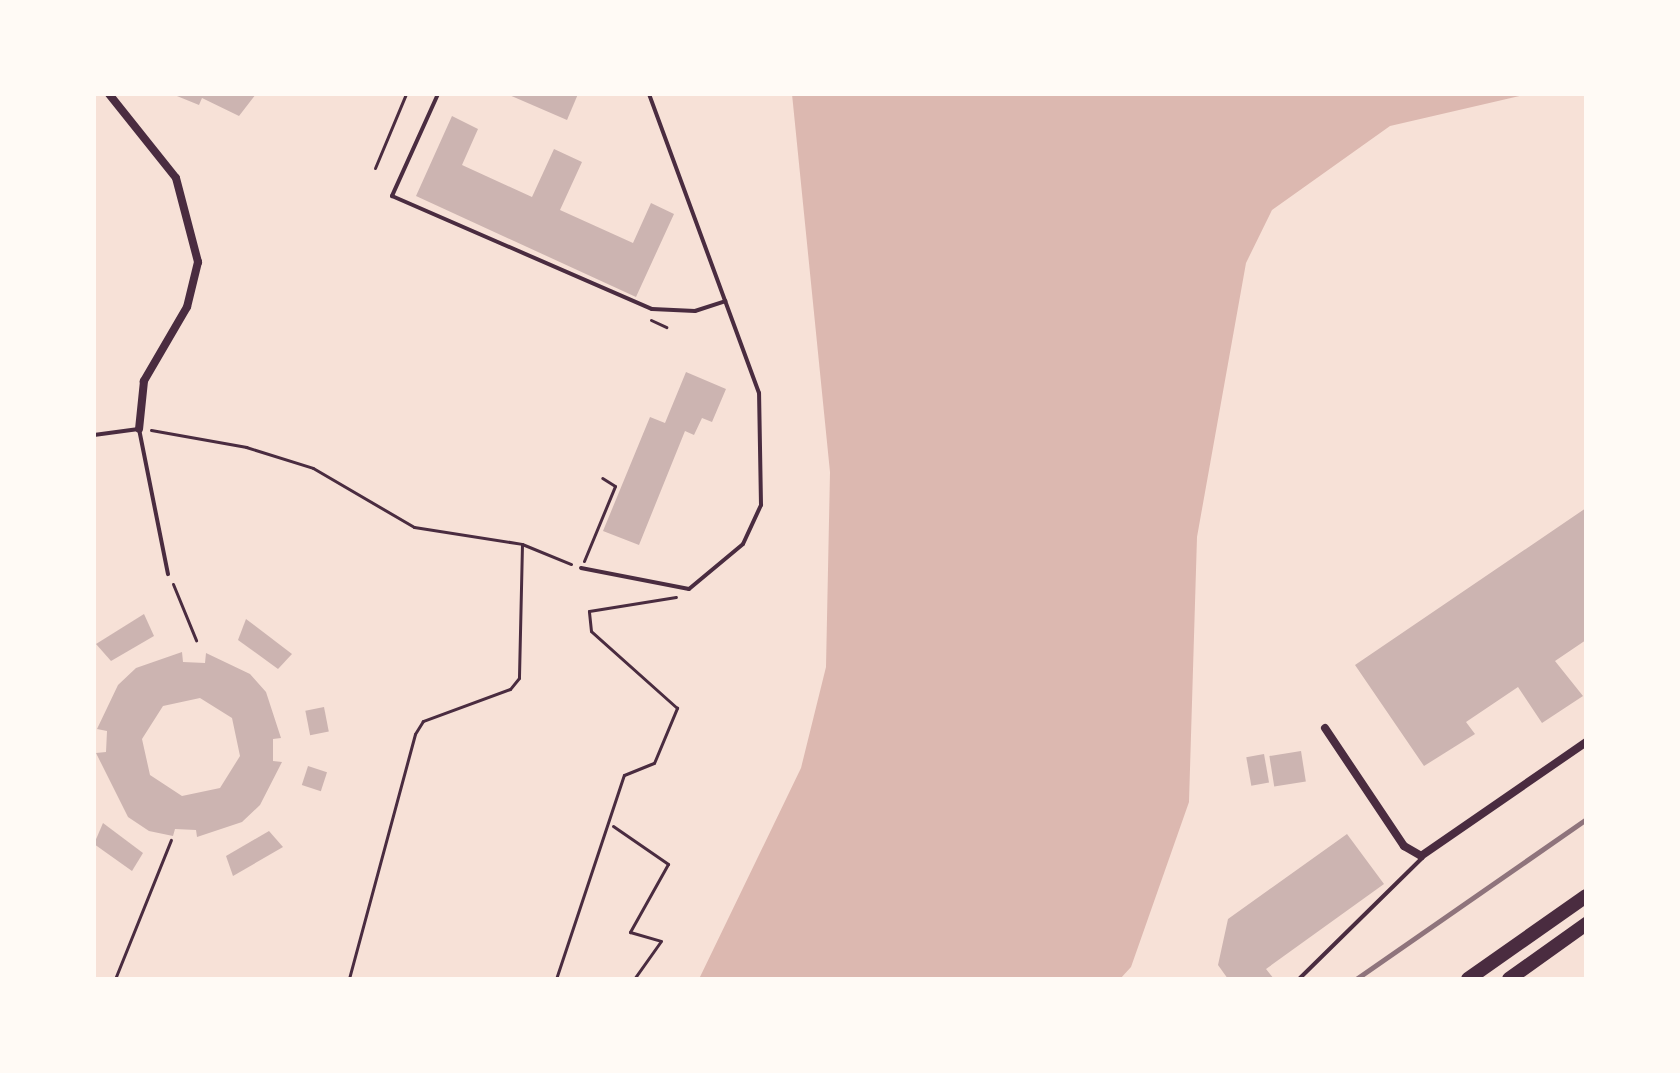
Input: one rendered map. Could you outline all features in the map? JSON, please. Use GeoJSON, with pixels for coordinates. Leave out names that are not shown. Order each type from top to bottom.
{"type":"FeatureCollection","features":[{"type":"Feature","properties":{"kind":"highway"},"geometry":{"type":"LineString","coordinates":[[1468,979],[1586,896]]}},
{"type":"Feature","properties":{"kind":"highway"},"geometry":{"type":"LineString","coordinates":[[1509,979],[1586,924]]}},
{"type":"Feature","properties":{"kind":"street"},"geometry":{"type":"LineString","coordinates":[[109,94],[176,178],[198,262],[187,307],[144,381],[139,429]]}},
{"type":"Feature","properties":{"kind":"street"},"geometry":{"type":"LineString","coordinates":[[1325,728],[1404,846],[1426,854],[1586,742]]}},
{"type":"Feature","properties":{"kind":"lane"},"geometry":{"type":"LineString","coordinates":[[438,94],[392,196],[652,309],[695,311],[725,301]]}},
{"type":"Feature","properties":{"kind":"lane"},"geometry":{"type":"LineString","coordinates":[[581,568],[689,589],[743,544],[761,505],[759,393],[649,94]]}},
{"type":"Feature","properties":{"kind":"lane"},"geometry":{"type":"LineString","coordinates":[[94,435],[139,429],[168,574]]}},
{"type":"Feature","properties":{"kind":"lane"},"geometry":{"type":"LineString","coordinates":[[1299,979],[1426,854]]}},
{"type":"Feature","properties":{"kind":"path"},"geometry":{"type":"LineString","coordinates":[[375,168],[406,94]]}},
{"type":"Feature","properties":{"kind":"path"},"geometry":{"type":"LineString","coordinates":[[650,320],[666,327]]}},
{"type":"Feature","properties":{"kind":"path"},"geometry":{"type":"LineString","coordinates":[[139,429],[246,447],[313,468],[414,527],[522,544],[581,568],[615,486],[602,478]]}},
{"type":"Feature","properties":{"kind":"path"},"geometry":{"type":"LineString","coordinates":[[349,979],[423,721],[510,689],[519,678],[522,544]]}},
{"type":"Feature","properties":{"kind":"path"},"geometry":{"type":"LineString","coordinates":[[168,574],[196,640]]}},
{"type":"Feature","properties":{"kind":"path"},"geometry":{"type":"LineString","coordinates":[[556,979],[576,903],[613,826],[624,775],[654,763],[677,708],[591,631],[589,611],[661,604],[689,589]]}},
{"type":"Feature","properties":{"kind":"path"},"geometry":{"type":"LineString","coordinates":[[613,826],[668,864],[630,932],[661,941],[634,979]]}},
{"type":"Feature","properties":{"kind":"path"},"geometry":{"type":"LineString","coordinates":[[115,979],[171,840]]}},
{"type":"Feature","properties":{"kind":"shaded area"},"geometry":{"type":"Polygon","coordinates":[[[792,94],[1528,94],[1390,126],[1272,210],[1246,263],[1197,537],[1189,802],[1131,967],[1120,979],[699,979],[801,768],[826,667],[830,472],[792,94]]]}},
{"type":"Feature","properties":{"kind":"building"},"geometry":{"type":"Polygon","coordinates":[[[172,94],[256,94],[239,116],[202,98],[199,105],[172,94]]]}},
{"type":"Feature","properties":{"kind":"building"},"geometry":{"type":"Polygon","coordinates":[[[507,94],[578,94],[567,120],[507,94]]]}},
{"type":"Feature","properties":{"kind":"building"},"geometry":{"type":"Polygon","coordinates":[[[452,116],[478,129],[462,165],[532,197],[554,149],[582,162],[560,210],[633,243],[651,203],[674,214],[636,297],[416,196],[452,116]]]}},
{"type":"Feature","properties":{"kind":"building"},"geometry":{"type":"Polygon","coordinates":[[[686,372],[726,389],[712,422],[702,418],[694,435],[685,431],[639,545],[603,531],[650,417],[665,423],[686,372]]]}},
{"type":"Feature","properties":{"kind":"building"},"geometry":{"type":"Polygon","coordinates":[[[1586,508],[1586,640],[1555,661],[1583,696],[1542,723],[1518,687],[1466,722],[1475,734],[1424,766],[1355,665],[1586,508]]]}},
{"type":"Feature","properties":{"kind":"building"},"geometry":{"type":"Polygon","coordinates":[[[144,614],[154,636],[111,661],[96,644],[144,614]]]}},
{"type":"Feature","properties":{"kind":"building"},"geometry":{"type":"Polygon","coordinates":[[[246,619],[292,654],[278,669],[238,640],[246,619]]]}},
{"type":"Feature","properties":{"kind":"building"},"geometry":{"type":"Polygon","coordinates":[[[182,652],[183,662],[205,663],[206,653],[250,674],[266,692],[281,738],[273,739],[273,761],[282,762],[260,805],[242,822],[197,837],[196,830],[175,829],[173,836],[149,831],[128,817],[96,753],[106,752],[107,731],[97,729],[118,685],[136,668],[182,652]],[[200,698],[163,706],[142,739],[150,775],[182,796],[220,788],[240,756],[232,718],[200,698]]]}},
{"type":"Feature","properties":{"kind":"building"},"geometry":{"type":"Polygon","coordinates":[[[324,707],[329,732],[310,735],[305,711],[324,707]]]}},
{"type":"Feature","properties":{"kind":"building"},"geometry":{"type":"Polygon","coordinates":[[[1301,751],[1306,782],[1274,787],[1269,756],[1301,751]]]}},
{"type":"Feature","properties":{"kind":"building"},"geometry":{"type":"Polygon","coordinates":[[[1264,754],[1269,783],[1251,786],[1246,757],[1264,754]]]}},
{"type":"Feature","properties":{"kind":"building"},"geometry":{"type":"Polygon","coordinates":[[[308,766],[327,772],[321,791],[302,785],[308,766]]]}},
{"type":"Feature","properties":{"kind":"building"},"geometry":{"type":"Polygon","coordinates":[[[103,823],[143,853],[132,871],[94,844],[103,823]]]}},
{"type":"Feature","properties":{"kind":"building"},"geometry":{"type":"Polygon","coordinates":[[[269,831],[283,847],[233,876],[226,856],[269,831]]]}},
{"type":"Feature","properties":{"kind":"building"},"geometry":{"type":"Polygon","coordinates":[[[1347,834],[1384,884],[1266,969],[1274,979],[1228,979],[1218,965],[1228,919],[1347,834]]]}},
{"type":"Feature","properties":{"kind":"railway"},"geometry":{"type":"LineString","coordinates":[[1356,979],[1586,819]]}}]}
